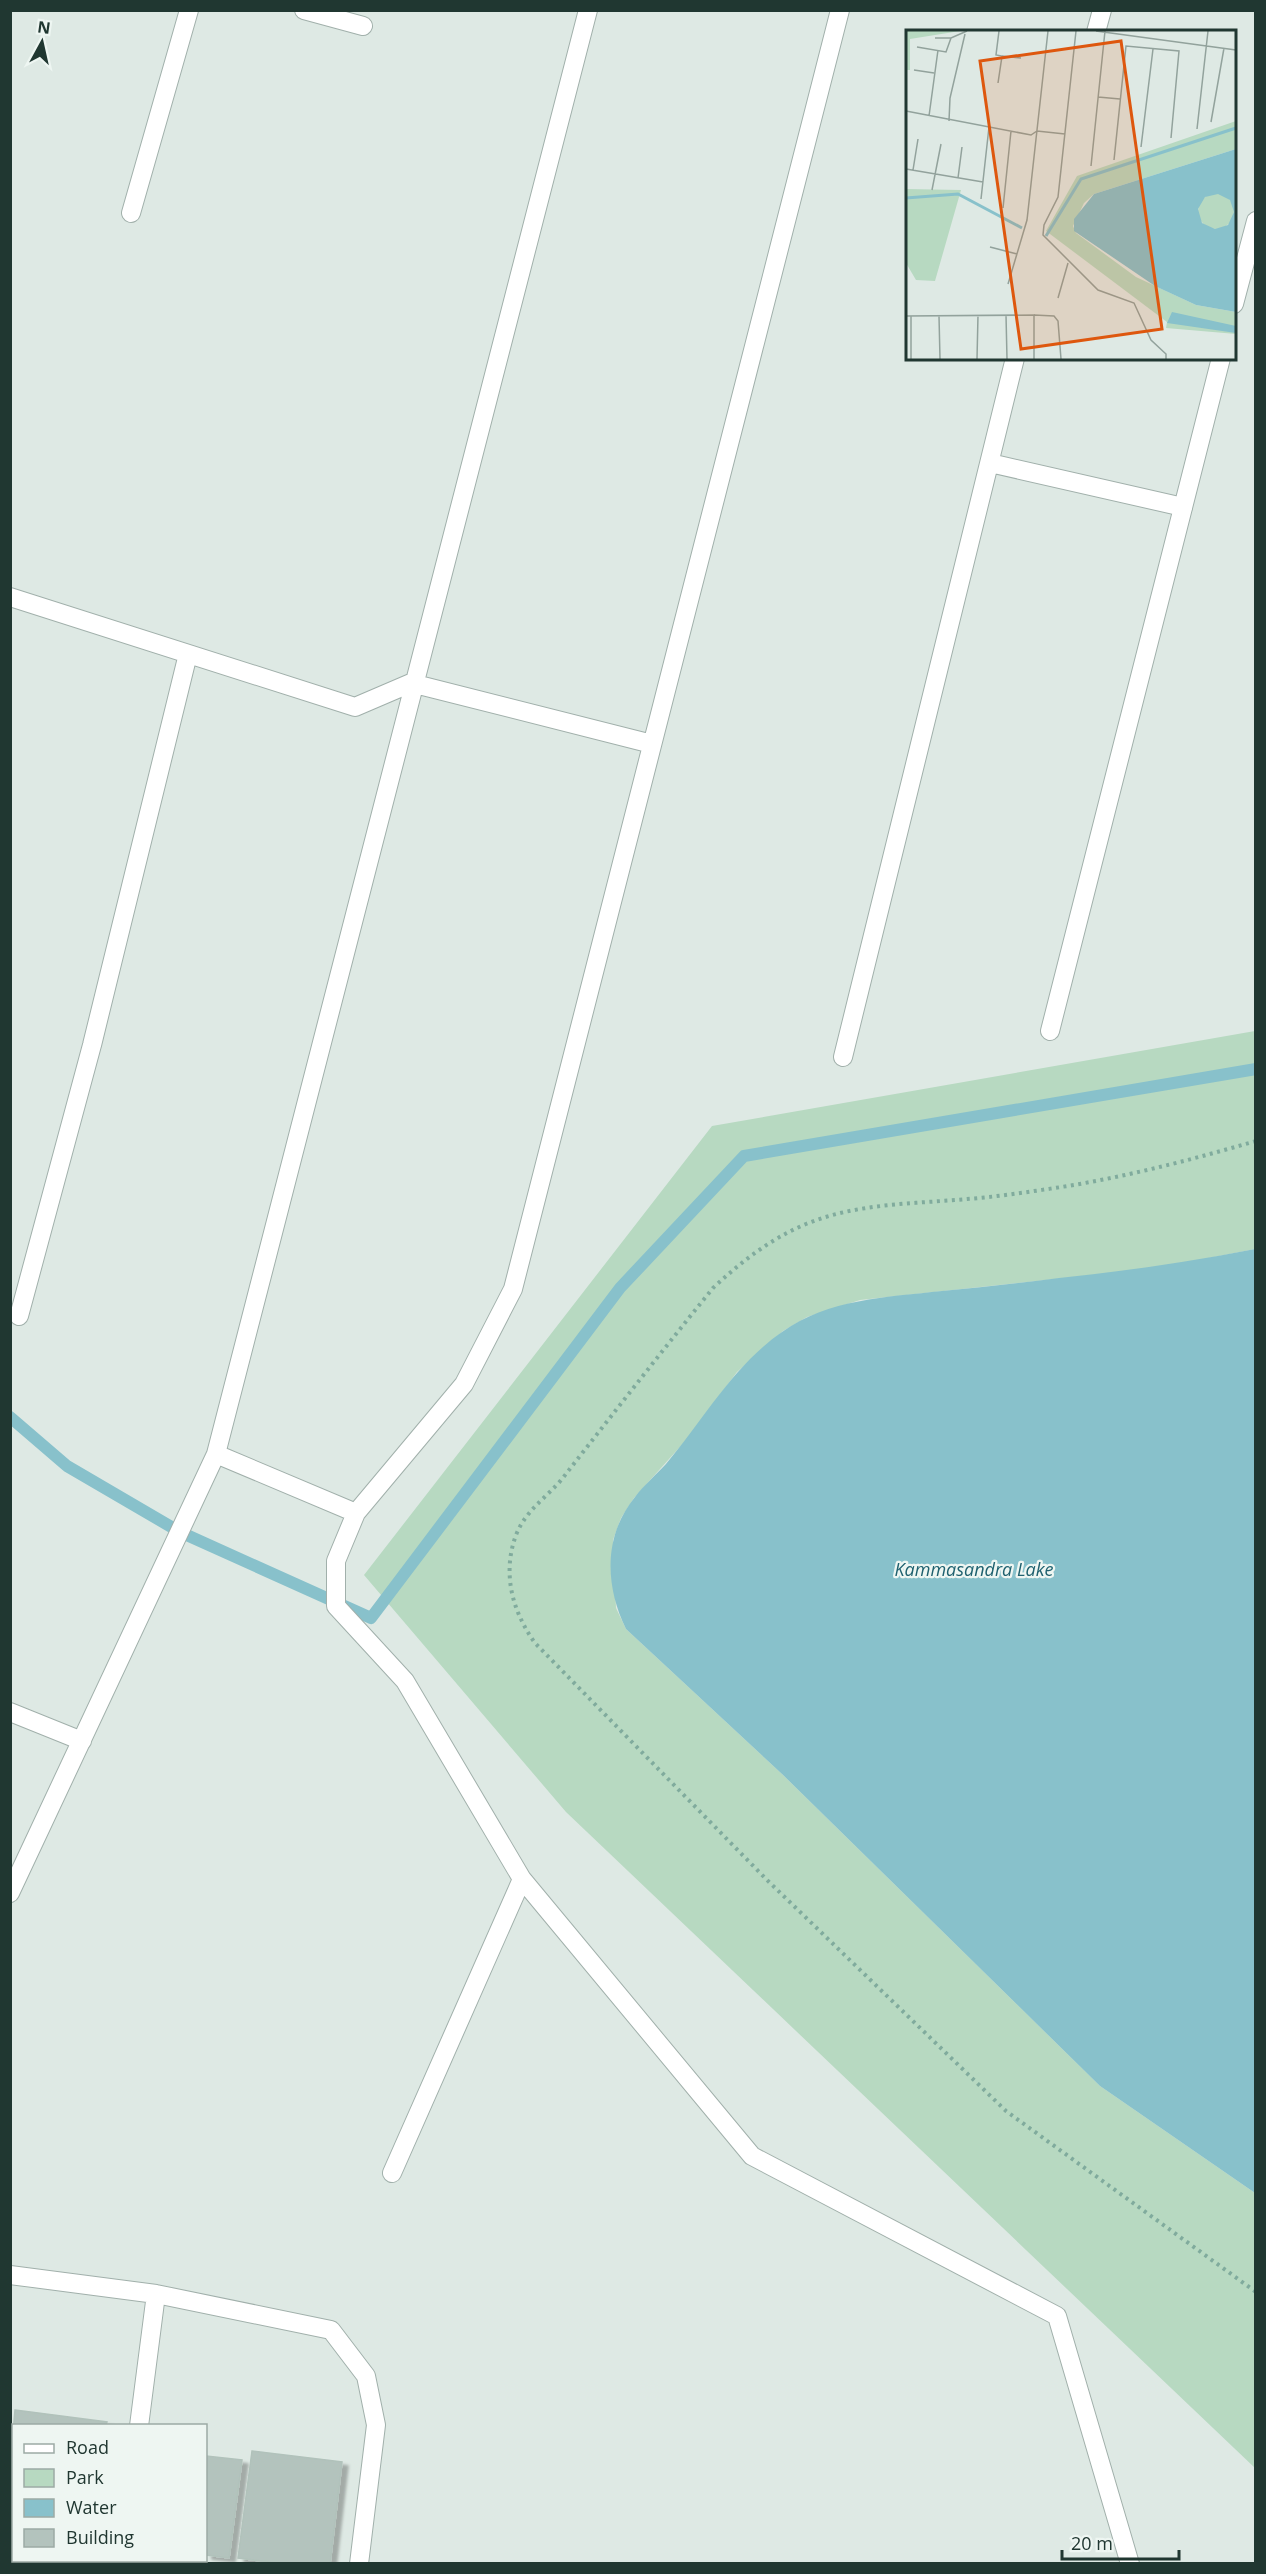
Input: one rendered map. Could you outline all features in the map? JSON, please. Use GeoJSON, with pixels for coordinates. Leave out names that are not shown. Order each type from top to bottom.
{"type":"FeatureCollection","features":[{"type":"Feature","properties":{"kind":"street"},"geometry":{"type":"LineString","coordinates":[[131,213],[189,10]]}},
{"type":"Feature","properties":{"kind":"street"},"geometry":{"type":"LineString","coordinates":[[304,10],[363,26]]}},
{"type":"Feature","properties":{"kind":"street"},"geometry":{"type":"LineString","coordinates":[[10,1893],[216,1455],[588,10]]}},
{"type":"Feature","properties":{"kind":"street"},"geometry":{"type":"LineString","coordinates":[[840,10],[513,1289],[464,1384],[356,1513],[336,1561],[336,1605],[405,1681],[522,1880],[752,2156],[1057,2316],[1130,2564]]}},
{"type":"Feature","properties":{"kind":"street"},"geometry":{"type":"LineString","coordinates":[[1097,30],[1102,10]]}},
{"type":"Feature","properties":{"kind":"street"},"geometry":{"type":"LineString","coordinates":[[1236,296],[1256,221]]}},
{"type":"Feature","properties":{"kind":"street"},"geometry":{"type":"LineString","coordinates":[[843,1057],[1016,360]]}},
{"type":"Feature","properties":{"kind":"street"},"geometry":{"type":"LineString","coordinates":[[1050,1031],[1220,360]]}},
{"type":"Feature","properties":{"kind":"street"},"geometry":{"type":"LineString","coordinates":[[990,463],[1183,507]]}},
{"type":"Feature","properties":{"kind":"street"},"geometry":{"type":"LineString","coordinates":[[10,597],[355,707],[414,683],[652,744]]}},
{"type":"Feature","properties":{"kind":"street"},"geometry":{"type":"LineString","coordinates":[[19,1316],[92,1045],[188,654]]}},
{"type":"Feature","properties":{"kind":"street"},"geometry":{"type":"LineString","coordinates":[[216,1455],[356,1513]]}},
{"type":"Feature","properties":{"kind":"street"},"geometry":{"type":"LineString","coordinates":[[10,1712],[82,1741]]}},
{"type":"Feature","properties":{"kind":"street"},"geometry":{"type":"LineString","coordinates":[[392,2172],[522,1880]]}},
{"type":"Feature","properties":{"kind":"street"},"geometry":{"type":"LineString","coordinates":[[10,2275],[156,2294],[331,2330],[366,2376],[376,2425],[359,2564]]}},
{"type":"Feature","properties":{"kind":"street"},"geometry":{"type":"LineString","coordinates":[[139,2424],[156,2294]]}},
{"type":"Feature","properties":{"kind":"path"},"geometry":{"type":"LineString","coordinates":[[1256,1141],[1125,1175],[1049,1189],[885,1205],[845,1212],[806,1224],[772,1241],[741,1262],[713,1288],[556,1485],[526,1516],[516,1535],[509,1577],[513,1600],[521,1623],[535,1643],[767,1880],[1006,2111],[1256,2292]]}},
{"type":"Feature","properties":{"kind":"green space"},"geometry":{"type":"Polygon","coordinates":[[[1255,1031],[1255,1249],[1158,1268],[860,1300],[807,1317],[783,1331],[737,1372],[687,1439],[634,1498],[621,1518],[613,1540],[616,1608],[626,1629],[782,1774],[1100,2086],[1255,2193],[1255,2468],[566,1812],[364,1575],[712,1126],[1255,1031]]]}},
{"type":"Feature","properties":{"kind":"water","name":"Kammasandra Lake"},"geometry":{"type":"Polygon","coordinates":[[[1256,1249],[1255,2193],[1100,2086],[782,1774],[626,1629],[614,1596],[611,1562],[617,1528],[642,1488],[666,1464],[720,1394],[749,1361],[782,1332],[800,1321],[838,1306],[859,1301],[1133,1269],[1256,1249]]]}},
{"type":"Feature","properties":{"kind":"building"},"geometry":{"type":"Polygon","coordinates":[[[15,2410],[107,2422],[106,2424],[14,2424],[15,2410]]]}},
{"type":"Feature","properties":{"kind":"building"},"geometry":{"type":"Polygon","coordinates":[[[12,2444],[12,2467],[10,2467],[12,2444]]]}},
{"type":"Feature","properties":{"kind":"building"},"geometry":{"type":"Polygon","coordinates":[[[252,2451],[342,2462],[330,2564],[284,2564],[238,2558],[252,2451]]]}},
{"type":"Feature","properties":{"kind":"building"},"geometry":{"type":"Polygon","coordinates":[[[207,2456],[242,2460],[229,2558],[207,2555],[207,2456]]]}},
{"type":"Feature","properties":{"kind":"building"},"geometry":{"type":"Polygon","coordinates":[[[10,2473],[12,2473],[12,2522],[10,2522],[10,2473]]]}},
{"type":"Feature","properties":{"kind":"building"},"geometry":{"type":"Polygon","coordinates":[[[10,2526],[12,2526],[12,2562],[79,2562],[79,2564],[10,2564],[10,2526]]]}},
{"type":"Feature","properties":{"kind":"building"},"geometry":{"type":"Polygon","coordinates":[[[143,2562],[196,2562],[208,2564],[143,2564],[143,2562]]]}},
{"type":"Feature","properties":{"kind":"waterway"},"geometry":{"type":"LineString","coordinates":[[10,1417],[67,1466],[180,1532],[371,1618],[620,1288],[744,1156],[1256,1069]]}}]}
